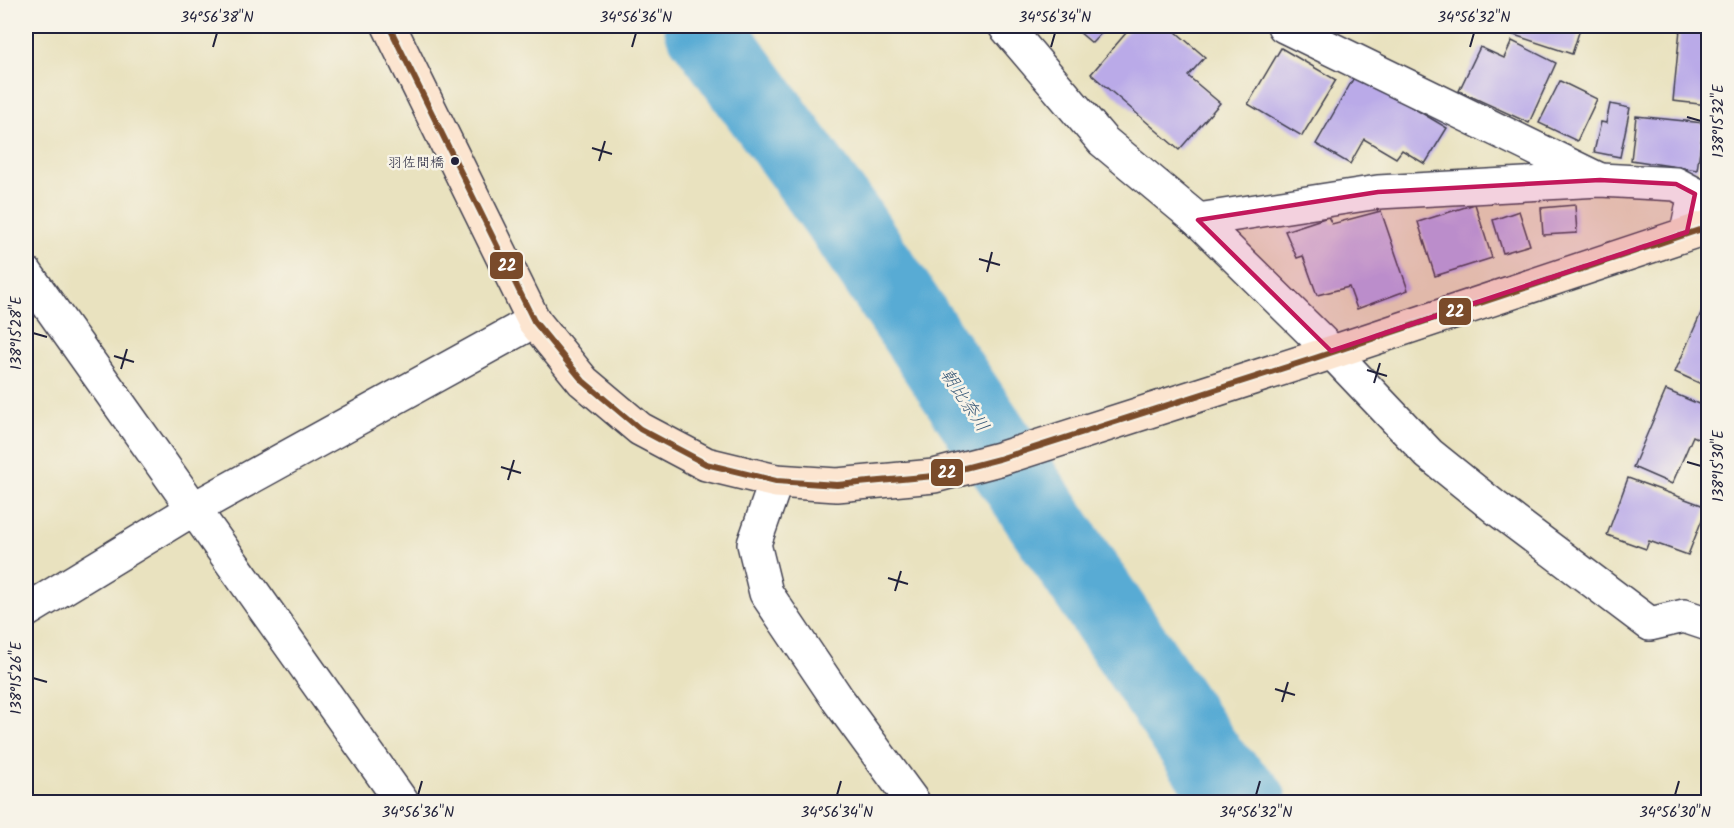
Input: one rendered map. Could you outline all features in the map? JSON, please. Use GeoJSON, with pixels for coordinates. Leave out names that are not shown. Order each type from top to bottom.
{"type":"FeatureCollection","features":[{"type":"Feature","properties":{"kind":"main road"},"geometry":{"type":"LineString","coordinates":[[389,26],[534,321],[583,381],[640,429],[706,464],[776,482],[837,485],[933,476],[999,459],[1698,230]]}},
{"type":"Feature","properties":{"kind":"street"},"geometry":{"type":"LineString","coordinates":[[1005,26],[1102,141],[1198,220],[1323,354],[1429,454],[1650,624],[1684,616],[1708,624]]}},
{"type":"Feature","properties":{"kind":"street"},"geometry":{"type":"LineString","coordinates":[[1284,26],[1600,180]]}},
{"type":"Feature","properties":{"kind":"street"},"geometry":{"type":"LineString","coordinates":[[1198,220],[1378,192],[1600,180],[1676,184],[1695,194],[1698,230]]}},
{"type":"Feature","properties":{"kind":"street"},"geometry":{"type":"LineString","coordinates":[[26,273],[402,802]]}},
{"type":"Feature","properties":{"kind":"street"},"geometry":{"type":"LineString","coordinates":[[26,611],[195,508],[534,321]]}},
{"type":"Feature","properties":{"kind":"street"},"geometry":{"type":"LineString","coordinates":[[776,482],[754,544],[766,593],[839,701],[913,802]]}},
{"type":"Feature","properties":{"kind":"highlighted area"},"geometry":{"type":"Polygon","coordinates":[[[1600,180],[1676,184],[1695,194],[1687,232],[1331,351],[1198,220],[1378,192],[1600,180]]]}},
{"type":"Feature","properties":{"kind":"building"},"geometry":{"type":"Polygon","coordinates":[[[1072,26],[1108,26],[1092,43],[1072,26]]]}},
{"type":"Feature","properties":{"kind":"building"},"geometry":{"type":"Polygon","coordinates":[[[1132,26],[1169,26],[1205,57],[1188,76],[1220,103],[1179,150],[1091,74],[1132,26]]]}},
{"type":"Feature","properties":{"kind":"building"},"geometry":{"type":"Polygon","coordinates":[[[1514,26],[1581,26],[1572,54],[1511,34],[1514,26]]]}},
{"type":"Feature","properties":{"kind":"building"},"geometry":{"type":"Polygon","coordinates":[[[1680,29],[1708,32],[1708,105],[1673,101],[1680,29]]]}},
{"type":"Feature","properties":{"kind":"building"},"geometry":{"type":"Polygon","coordinates":[[[1512,41],[1556,63],[1529,123],[1459,91],[1480,47],[1504,58],[1512,41]]]}},
{"type":"Feature","properties":{"kind":"building"},"geometry":{"type":"Polygon","coordinates":[[[1281,48],[1336,80],[1302,136],[1248,104],[1281,48]]]}},
{"type":"Feature","properties":{"kind":"building"},"geometry":{"type":"Polygon","coordinates":[[[1356,74],[1447,128],[1425,164],[1402,150],[1396,158],[1364,139],[1350,164],[1316,144],[1356,74]]]}},
{"type":"Feature","properties":{"kind":"building"},"geometry":{"type":"Polygon","coordinates":[[[1560,81],[1597,99],[1577,141],[1539,123],[1560,81]]]}},
{"type":"Feature","properties":{"kind":"building"},"geometry":{"type":"Polygon","coordinates":[[[1610,104],[1630,108],[1620,157],[1594,152],[1601,122],[1606,123],[1610,104]]]}},
{"type":"Feature","properties":{"kind":"building"},"geometry":{"type":"Polygon","coordinates":[[[1636,116],[1704,123],[1697,170],[1631,160],[1636,116]]]}},
{"type":"Feature","properties":{"kind":"building"},"geometry":{"type":"Polygon","coordinates":[[[1475,204],[1492,258],[1435,276],[1418,222],[1475,204]]]}},
{"type":"Feature","properties":{"kind":"building"},"geometry":{"type":"Polygon","coordinates":[[[1575,205],[1577,233],[1543,235],[1541,208],[1575,205]]]}},
{"type":"Feature","properties":{"kind":"building"},"geometry":{"type":"Polygon","coordinates":[[[1381,211],[1408,290],[1357,309],[1349,287],[1317,295],[1303,256],[1297,258],[1285,231],[1328,217],[1332,224],[1381,211]]]}},
{"type":"Feature","properties":{"kind":"building"},"geometry":{"type":"Polygon","coordinates":[[[1519,211],[1530,245],[1503,253],[1493,220],[1519,211]]]}},
{"type":"Feature","properties":{"kind":"building"},"geometry":{"type":"Polygon","coordinates":[[[1708,297],[1708,387],[1675,372],[1708,297]]]}},
{"type":"Feature","properties":{"kind":"building"},"geometry":{"type":"Polygon","coordinates":[[[1666,390],[1708,408],[1708,443],[1693,436],[1672,484],[1633,467],[1666,390]]]}},
{"type":"Feature","properties":{"kind":"building"},"geometry":{"type":"Polygon","coordinates":[[[1628,478],[1707,507],[1688,555],[1649,541],[1646,549],[1607,535],[1628,478]]]}},
{"type":"Feature","properties":{"kind":"waterway","name":"朝比奈川"},"geometry":{"type":"LineString","coordinates":[[703,26],[847,224],[1210,765],[1248,802]]}},
{"type":"Feature","properties":{"kind":"transit line","name":"22"},"geometry":{"type":"LineString","coordinates":[[389,26],[534,321],[583,381],[640,429],[706,464],[776,481],[837,485],[934,476],[999,459],[1315,358],[1708,227]]}},
{"type":"Feature","properties":{"kind":"place","name":"羽佐間橋"},"geometry":{"type":"Point","coordinates":[455,161]}}]}
